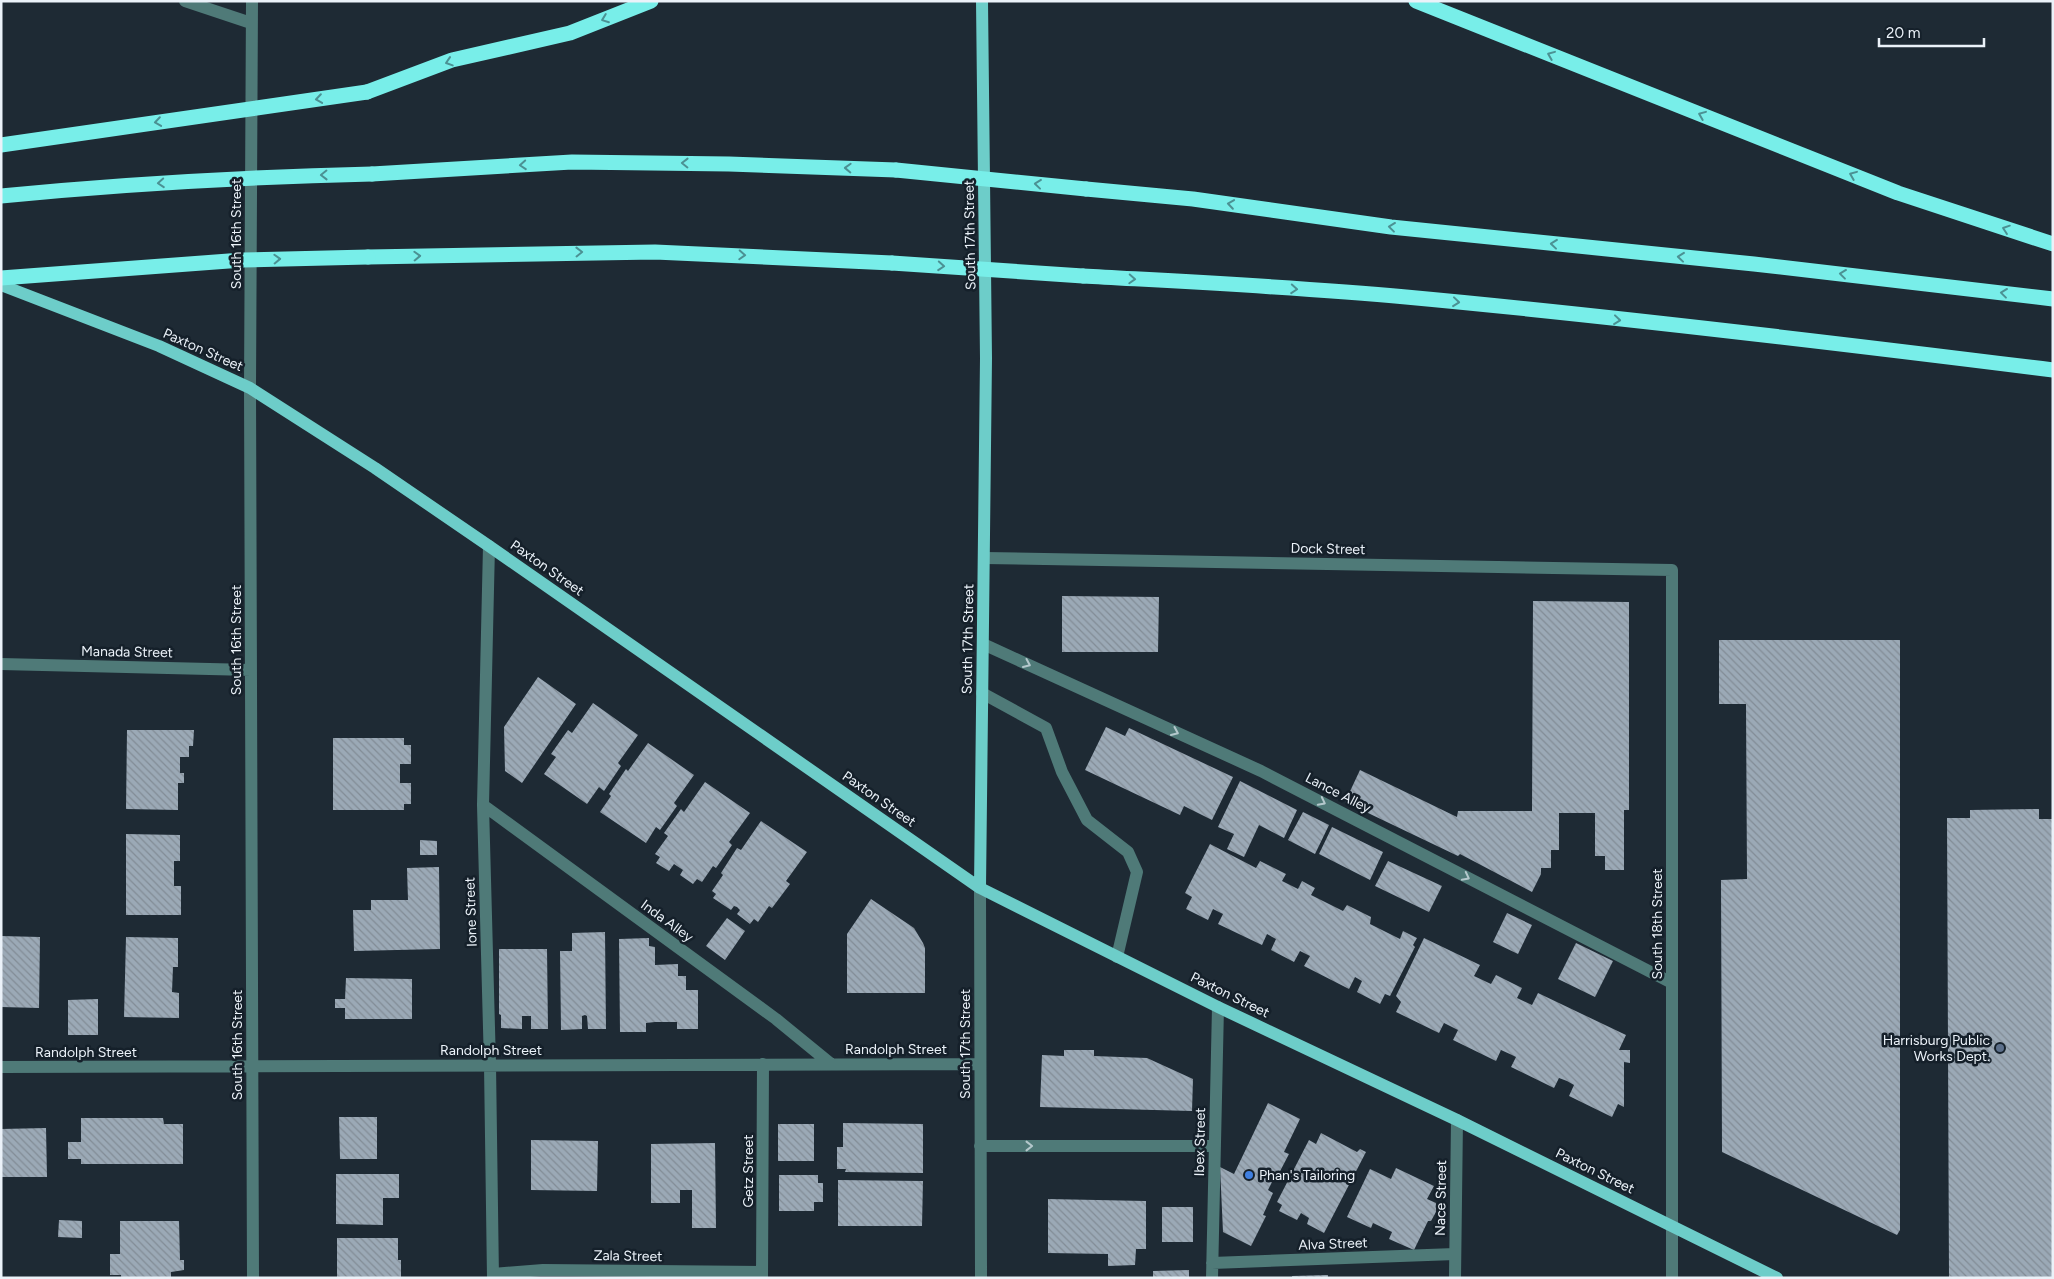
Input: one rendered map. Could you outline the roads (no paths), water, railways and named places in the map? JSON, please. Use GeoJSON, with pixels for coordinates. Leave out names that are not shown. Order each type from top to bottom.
{"type":"FeatureCollection","features":[{"type":"Feature","properties":{"kind":"highway"},"geometry":{"type":"LineString","coordinates":[[1,145],[367,92],[452,60],[570,33],[651,1]]}},
{"type":"Feature","properties":{"kind":"highway"},"geometry":{"type":"LineString","coordinates":[[1416,1],[1898,192],[2053,244]]}},
{"type":"Feature","properties":{"kind":"highway"},"geometry":{"type":"LineString","coordinates":[[1,196],[98,186],[262,176],[372,174],[572,162],[729,164],[896,170],[1192,198],[1391,227],[1754,264],[2053,299]]}},
{"type":"Feature","properties":{"kind":"highway"},"geometry":{"type":"LineString","coordinates":[[1,278],[242,260],[655,252],[892,263],[1220,283],[1405,297],[1769,335],[2053,370]]}},
{"type":"Feature","properties":{"kind":"highway"},"geometry":{"type":"LineString","coordinates":[[1,286],[242,260]]}},
{"type":"Feature","properties":{"kind":"main road","name":"South 17th Street"},"geometry":{"type":"LineString","coordinates":[[980,888],[986,358],[982,1]]}},
{"type":"Feature","properties":{"kind":"main road","name":"Paxton Street"},"geometry":{"type":"LineString","coordinates":[[1,286],[159,346],[250,388],[375,468],[489,546],[980,888],[1218,1007],[1457,1120],[1777,1278]]}},
{"type":"Feature","properties":{"kind":"street"},"geometry":{"type":"LineString","coordinates":[[185,1],[251,23]]}},
{"type":"Feature","properties":{"kind":"street","name":"South 16th Street"},"geometry":{"type":"LineString","coordinates":[[252,1],[250,388],[253,1278]]}},
{"type":"Feature","properties":{"kind":"street","name":"Ione Street"},"geometry":{"type":"LineString","coordinates":[[489,546],[483,805],[493,1276]]}},
{"type":"Feature","properties":{"kind":"street","name":"Dock Street"},"geometry":{"type":"LineString","coordinates":[[984,558],[1672,570]]}},
{"type":"Feature","properties":{"kind":"street","name":"South 18th Street"},"geometry":{"type":"LineString","coordinates":[[1672,570],[1672,1278]]}},
{"type":"Feature","properties":{"kind":"street","name":"Lance Alley"},"geometry":{"type":"LineString","coordinates":[[983,644],[1261,770],[1672,983]]}},
{"type":"Feature","properties":{"kind":"street","name":"Manada Street"},"geometry":{"type":"LineString","coordinates":[[1,664],[251,670]]}},
{"type":"Feature","properties":{"kind":"street"},"geometry":{"type":"LineString","coordinates":[[982,693],[1046,728],[1062,772],[1088,820],[1128,852],[1137,872],[1117,957]]}},
{"type":"Feature","properties":{"kind":"street","name":"Inda Alley"},"geometry":{"type":"LineString","coordinates":[[483,805],[776,1019],[831,1064]]}},
{"type":"Feature","properties":{"kind":"street","name":"South 17th Street"},"geometry":{"type":"LineString","coordinates":[[980,888],[981,1278]]}},
{"type":"Feature","properties":{"kind":"street","name":"Ibex Street"},"geometry":{"type":"LineString","coordinates":[[1212,1278],[1218,1007]]}},
{"type":"Feature","properties":{"kind":"street","name":"Getz Street"},"geometry":{"type":"LineString","coordinates":[[762,1275],[763,1064]]}},
{"type":"Feature","properties":{"kind":"street","name":"Randolph Street"},"geometry":{"type":"LineString","coordinates":[[1,1067],[980,1064]]}},
{"type":"Feature","properties":{"kind":"street","name":"Nace Street"},"geometry":{"type":"LineString","coordinates":[[1455,1278],[1457,1120]]}},
{"type":"Feature","properties":{"kind":"street"},"geometry":{"type":"LineString","coordinates":[[980,1146],[1215,1146]]}},
{"type":"Feature","properties":{"kind":"street","name":"Alva Street"},"geometry":{"type":"LineString","coordinates":[[1212,1263],[1455,1254]]}},
{"type":"Feature","properties":{"kind":"street","name":"Zala Street"},"geometry":{"type":"LineString","coordinates":[[493,1276],[543,1270],[762,1275]]}},
{"type":"Feature","properties":{"kind":"place","name":"Harrisburg Public Works Dept."},"geometry":{"type":"Point","coordinates":[2000,1048]}},
{"type":"Feature","properties":{"kind":"place","name":"Phan's Tailoring"},"geometry":{"type":"Point","coordinates":[1249,1175]}}]}
